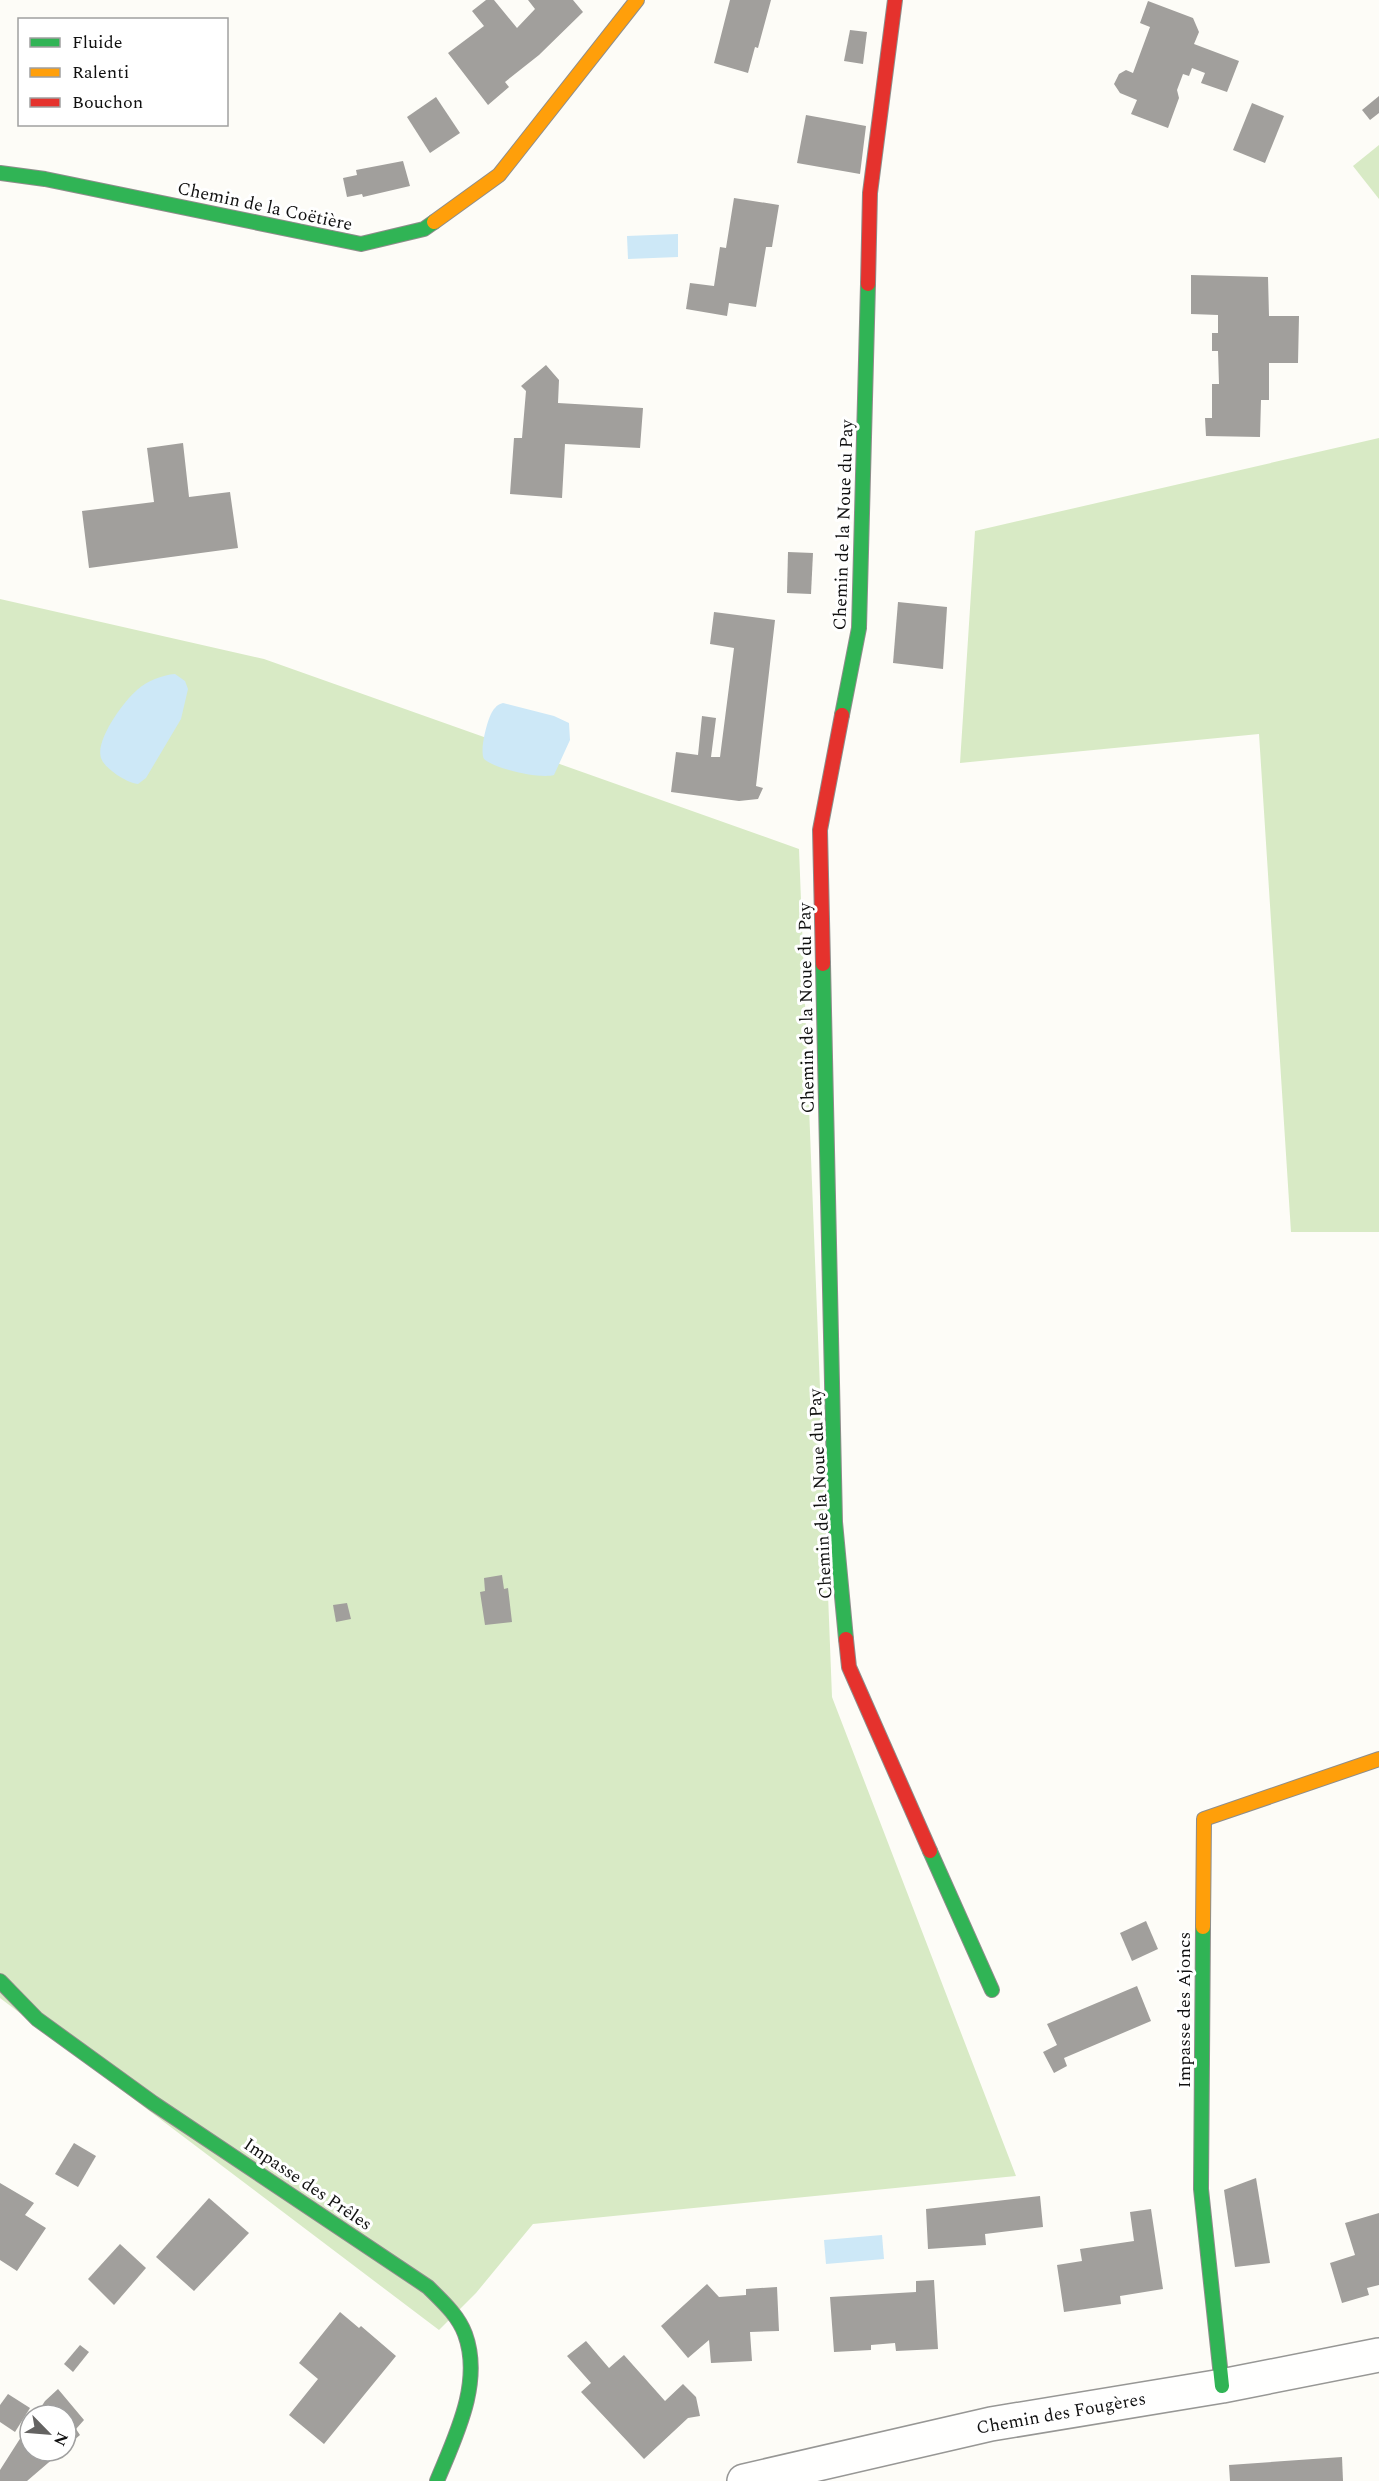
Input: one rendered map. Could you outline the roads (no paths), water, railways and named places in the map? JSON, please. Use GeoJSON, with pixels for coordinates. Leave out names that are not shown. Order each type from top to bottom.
{"type":"FeatureCollection","features":[{"type":"Feature","properties":{"kind":"street","name":"Chemin de la Coëtière"},"geometry":{"type":"LineString","coordinates":[[0,173],[45,179],[361,244],[424,229],[499,175],[637,0]]}},
{"type":"Feature","properties":{"kind":"street","name":"Chemin de la Noue du Pay"},"geometry":{"type":"LineString","coordinates":[[895,0],[870,193],[860,628],[820,830],[835,1522],[849,1667],[992,1990]]}},
{"type":"Feature","properties":{"kind":"street","name":"Impasse des Ajoncs"},"geometry":{"type":"LineString","coordinates":[[1222,2386],[1201,2189],[1204,1819],[1379,1759]]}},
{"type":"Feature","properties":{"kind":"street","name":"Impasse des Prêles"},"geometry":{"type":"LineString","coordinates":[[0,1981],[37,2019],[153,2103],[428,2287],[448,2307],[465,2335],[471,2371],[465,2412],[437,2481]]}},
{"type":"Feature","properties":{"kind":"street","name":"Chemin des Fougères"},"geometry":{"type":"LineString","coordinates":[[744,2481],[991,2424],[1222,2386],[1379,2355]]}},
{"type":"Feature","properties":{"kind":"water"},"geometry":{"type":"Polygon","coordinates":[[[678,234],[678,257],[628,259],[627,236],[678,234]]]}},
{"type":"Feature","properties":{"kind":"water"},"geometry":{"type":"Polygon","coordinates":[[[175,674],[185,681],[188,689],[181,719],[146,778],[138,784],[130,782],[117,775],[102,761],[100,750],[106,731],[118,712],[137,690],[155,679],[175,674]]]}},
{"type":"Feature","properties":{"kind":"water"},"geometry":{"type":"Polygon","coordinates":[[[503,703],[554,716],[569,723],[570,740],[554,775],[538,776],[517,772],[484,759],[483,741],[487,725],[492,712],[503,703]]]}},
{"type":"Feature","properties":{"kind":"water"},"geometry":{"type":"Polygon","coordinates":[[[882,2235],[884,2259],[826,2264],[824,2240],[882,2235]]]}}]}
